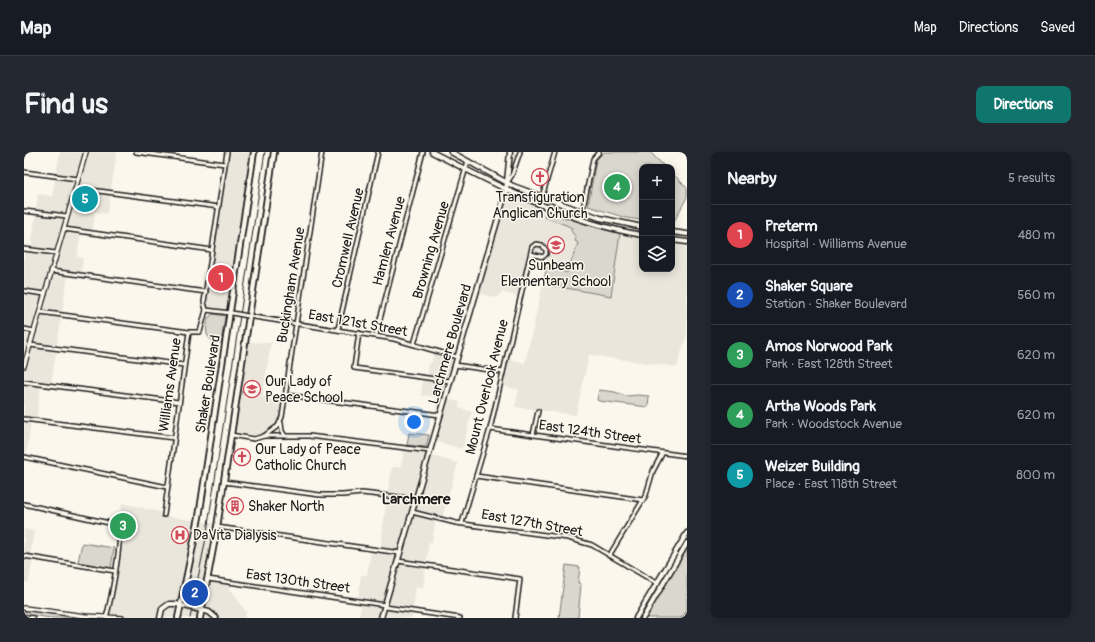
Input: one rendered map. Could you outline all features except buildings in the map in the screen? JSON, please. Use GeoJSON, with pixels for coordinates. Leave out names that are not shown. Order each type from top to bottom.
{"type":"FeatureCollection","features":[{"type":"Feature","properties":{"kind":"main road","name":"Shaker Boulevard"},"geometry":{"type":"LineString","coordinates":[[178,618],[193,549],[231,313],[254,152]]}},
{"type":"Feature","properties":{"kind":"main road"},"geometry":{"type":"LineString","coordinates":[[200,618],[217,527],[274,152]]}},
{"type":"Feature","properties":{"kind":"main road"},"geometry":{"type":"LineString","coordinates":[[432,152],[506,191],[608,228],[639,234]]}},
{"type":"Feature","properties":{"kind":"main road"},"geometry":{"type":"LineString","coordinates":[[451,152],[507,183],[614,222],[639,226]]}},
{"type":"Feature","properties":{"kind":"main road","name":"Larchmere Boulevard"},"geometry":{"type":"LineString","coordinates":[[382,618],[506,191],[510,152]]}},
{"type":"Feature","properties":{"kind":"main road"},"geometry":{"type":"LineString","coordinates":[[675,232],[687,234]]}},
{"type":"Feature","properties":{"kind":"main road"},"geometry":{"type":"LineString","coordinates":[[675,240],[687,242]]}},
{"type":"Feature","properties":{"kind":"main road"},"geometry":{"type":"LineString","coordinates":[[636,618],[687,533]]}},
{"type":"Feature","properties":{"kind":"main road"},"geometry":{"type":"LineString","coordinates":[[643,618],[687,543]]}},
{"type":"Feature","properties":{"kind":"main road"},"geometry":{"type":"LineString","coordinates":[[159,618],[162,609],[171,604],[212,613],[216,618]]}},
{"type":"Feature","properties":{"kind":"street"},"geometry":{"type":"LineString","coordinates":[[24,366],[86,152]]}},
{"type":"Feature","properties":{"kind":"street"},"geometry":{"type":"LineString","coordinates":[[136,152],[225,164]]}},
{"type":"Feature","properties":{"kind":"street","name":"Williams Avenue"},"geometry":{"type":"LineString","coordinates":[[164,516],[189,332],[196,333],[202,330],[206,310],[204,306],[227,152]]}},
{"type":"Feature","properties":{"kind":"street","name":"Buckingham Avenue"},"geometry":{"type":"LineString","coordinates":[[285,436],[282,431],[281,421],[322,152]]}},
{"type":"Feature","properties":{"kind":"street","name":"Cromwell Avenue"},"geometry":{"type":"LineString","coordinates":[[338,329],[378,152]]}},
{"type":"Feature","properties":{"kind":"street","name":"Hamlen Avenue"},"geometry":{"type":"LineString","coordinates":[[376,335],[424,152]]}},
{"type":"Feature","properties":{"kind":"street"},"geometry":{"type":"LineString","coordinates":[[507,183],[520,152]]}},
{"type":"Feature","properties":{"kind":"street"},"geometry":{"type":"LineString","coordinates":[[540,204],[555,152]]}},
{"type":"Feature","properties":{"kind":"street"},"geometry":{"type":"LineString","coordinates":[[581,219],[593,159],[599,152]]}},
{"type":"Feature","properties":{"kind":"street","name":"Browning Avenue"},"geometry":{"type":"LineString","coordinates":[[414,344],[468,161]]}},
{"type":"Feature","properties":{"kind":"street"},"geometry":{"type":"LineString","coordinates":[[24,172],[78,179]]}},
{"type":"Feature","properties":{"kind":"street"},"geometry":{"type":"LineString","coordinates":[[76,188],[218,207]]}},
{"type":"Feature","properties":{"kind":"street"},"geometry":{"type":"LineString","coordinates":[[24,211],[67,216]]}},
{"type":"Feature","properties":{"kind":"street"},"geometry":{"type":"LineString","coordinates":[[64,229],[212,250]]}},
{"type":"Feature","properties":{"kind":"street"},"geometry":{"type":"LineString","coordinates":[[536,244],[542,245],[546,250],[546,254],[543,257],[531,254],[532,247],[536,244]]}},
{"type":"Feature","properties":{"kind":"street"},"geometry":{"type":"LineString","coordinates":[[24,249],[56,254]]}},
{"type":"Feature","properties":{"kind":"street","name":"Mount Overlook Avenue"},"geometry":{"type":"LineString","coordinates":[[462,523],[490,429],[531,254]]}},
{"type":"Feature","properties":{"kind":"street"},"geometry":{"type":"LineString","coordinates":[[51,271],[206,292]]}},
{"type":"Feature","properties":{"kind":"street"},"geometry":{"type":"LineString","coordinates":[[24,291],[45,294]]}},
{"type":"Feature","properties":{"kind":"street","name":"East 121st Street"},"geometry":{"type":"LineString","coordinates":[[206,310],[376,335],[414,344],[457,357]]}},
{"type":"Feature","properties":{"kind":"street"},"geometry":{"type":"LineString","coordinates":[[40,312],[189,332]]}},
{"type":"Feature","properties":{"kind":"street"},"geometry":{"type":"LineString","coordinates":[[24,329],[34,331]]}},
{"type":"Feature","properties":{"kind":"street"},"geometry":{"type":"LineString","coordinates":[[359,332],[354,368],[450,381]]}},
{"type":"Feature","properties":{"kind":"street"},"geometry":{"type":"LineString","coordinates":[[30,345],[184,365]]}},
{"type":"Feature","properties":{"kind":"street"},"geometry":{"type":"LineString","coordinates":[[455,365],[503,372]]}},
{"type":"Feature","properties":{"kind":"street"},"geometry":{"type":"LineString","coordinates":[[24,382],[179,402]]}},
{"type":"Feature","properties":{"kind":"street"},"geometry":{"type":"LineString","coordinates":[[286,395],[440,415]]}},
{"type":"Feature","properties":{"kind":"street"},"geometry":{"type":"LineString","coordinates":[[533,435],[538,411]]}},
{"type":"Feature","properties":{"kind":"street"},"geometry":{"type":"LineString","coordinates":[[24,419],[174,438]]}},
{"type":"Feature","properties":{"kind":"street"},"geometry":{"type":"LineString","coordinates":[[231,435],[254,439],[273,431],[281,421]]}},
{"type":"Feature","properties":{"kind":"street","name":"East 124th Street"},"geometry":{"type":"LineString","coordinates":[[490,429],[662,454],[687,456]]}},
{"type":"Feature","properties":{"kind":"street"},"geometry":{"type":"LineString","coordinates":[[264,436],[309,436],[430,451]]}},
{"type":"Feature","properties":{"kind":"street"},"geometry":{"type":"LineString","coordinates":[[609,556],[643,500],[650,486],[653,471],[662,454]]}},
{"type":"Feature","properties":{"kind":"street"},"geometry":{"type":"LineString","coordinates":[[24,457],[167,487]]}},
{"type":"Feature","properties":{"kind":"street"},"geometry":{"type":"LineString","coordinates":[[476,476],[643,500]]}},
{"type":"Feature","properties":{"kind":"street"},"geometry":{"type":"LineString","coordinates":[[224,482],[320,495],[372,493],[416,499]]}},
{"type":"Feature","properties":{"kind":"street"},"geometry":{"type":"LineString","coordinates":[[24,504],[116,524],[120,528],[115,571],[106,618]]}},
{"type":"Feature","properties":{"kind":"street","name":"East 127th Street"},"geometry":{"type":"LineString","coordinates":[[412,512],[435,519],[568,538],[592,546],[662,586]]}},
{"type":"Feature","properties":{"kind":"street"},"geometry":{"type":"LineString","coordinates":[[217,527],[400,553]]}},
{"type":"Feature","properties":{"kind":"street"},"geometry":{"type":"LineString","coordinates":[[24,556],[115,571]]}},
{"type":"Feature","properties":{"kind":"street"},"geometry":{"type":"LineString","coordinates":[[398,561],[520,579],[515,618]]}},
{"type":"Feature","properties":{"kind":"street","name":"East 130th Street"},"geometry":{"type":"LineString","coordinates":[[208,579],[460,618]]}},
{"type":"Feature","properties":{"kind":"street"},"geometry":{"type":"LineString","coordinates":[[24,608],[85,616],[122,618]]}},
{"type":"Feature","properties":{"kind":"street"},"geometry":{"type":"LineString","coordinates":[[24,617],[33,618]]}},
{"type":"Feature","properties":{"kind":"shaded area"},"geometry":{"type":"Polygon","coordinates":[[[60,152],[117,152],[107,214],[95,212],[92,233],[81,232],[77,257],[83,258],[81,275],[68,273],[51,385],[41,384],[36,421],[31,420],[26,458],[24,457],[24,256],[25,249],[31,250],[38,194],[52,196],[60,152]]]}},
{"type":"Feature","properties":{"kind":"shaded area"},"geometry":{"type":"Polygon","coordinates":[[[227,152],[254,152],[230,313],[206,310],[204,306],[227,152]]]}},
{"type":"Feature","properties":{"kind":"shaded area"},"geometry":{"type":"Polygon","coordinates":[[[604,152],[650,152],[662,164],[639,164],[639,220],[626,218],[588,206],[596,160],[604,152]]]}},
{"type":"Feature","properties":{"kind":"shaded area"},"geometry":{"type":"Polygon","coordinates":[[[675,176],[687,188],[687,197],[675,219],[675,176]]]}},
{"type":"Feature","properties":{"kind":"shaded area"},"geometry":{"type":"Polygon","coordinates":[[[509,196],[608,231],[639,236],[639,272],[675,272],[675,243],[687,245],[687,334],[677,367],[589,355],[576,415],[515,407],[519,390],[502,386],[508,359],[525,363],[548,261],[528,256],[519,297],[502,292],[496,298],[479,293],[507,198],[509,196]]]}},
{"type":"Feature","properties":{"kind":"shaded area"},"geometry":{"type":"Polygon","coordinates":[[[547,209],[620,233],[611,296],[543,284],[548,261],[554,267],[567,273],[578,243],[575,241],[576,237],[571,231],[572,228],[544,217],[547,209]]]}},
{"type":"Feature","properties":{"kind":"shaded area"},"geometry":{"type":"Polygon","coordinates":[[[213,314],[225,316],[221,343],[212,340],[207,335],[208,318],[213,314]]]}},
{"type":"Feature","properties":{"kind":"shaded area","name":"Our Lady of Peace School"},"geometry":{"type":"Polygon","coordinates":[[[249,342],[271,343],[262,397],[284,401],[281,417],[276,425],[271,430],[258,436],[235,431],[249,342]]]}},
{"type":"Feature","properties":{"kind":"shaded area"},"geometry":{"type":"Polygon","coordinates":[[[434,352],[453,359],[442,398],[421,395],[423,379],[427,380],[429,363],[431,363],[434,352]]]}},
{"type":"Feature","properties":{"kind":"shaded area"},"geometry":{"type":"Polygon","coordinates":[[[599,390],[615,392],[626,396],[649,396],[648,407],[599,401],[597,400],[599,390]]]}},
{"type":"Feature","properties":{"kind":"shaded area"},"geometry":{"type":"Polygon","coordinates":[[[448,399],[460,402],[459,408],[472,412],[462,449],[436,441],[448,399]]]}},
{"type":"Feature","properties":{"kind":"shaded area"},"geometry":{"type":"Polygon","coordinates":[[[408,432],[431,435],[379,618],[354,618],[359,617],[362,599],[358,599],[361,575],[367,575],[371,551],[380,552],[392,467],[401,467],[404,450],[406,450],[408,432]]]}},
{"type":"Feature","properties":{"kind":"shaded area"},"geometry":{"type":"Polygon","coordinates":[[[409,433],[429,435],[426,447],[407,445],[409,433]]]}},
{"type":"Feature","properties":{"kind":"shaded area"},"geometry":{"type":"Polygon","coordinates":[[[432,456],[458,463],[442,518],[436,516],[432,542],[429,542],[423,588],[416,587],[412,618],[385,618],[432,456]]]}},
{"type":"Feature","properties":{"kind":"shaded area"},"geometry":{"type":"Polygon","coordinates":[[[122,503],[164,513],[164,516],[218,524],[208,579],[231,582],[230,588],[246,612],[245,618],[106,618],[119,546],[117,525],[122,503]]]}},
{"type":"Feature","properties":{"kind":"shaded area"},"geometry":{"type":"Polygon","coordinates":[[[24,529],[34,531],[30,556],[33,557],[29,582],[24,582],[24,529]]]}},
{"type":"Feature","properties":{"kind":"shaded area"},"geometry":{"type":"Polygon","coordinates":[[[82,543],[114,548],[111,568],[78,562],[82,543]]]}},
{"type":"Feature","properties":{"kind":"shaded area"},"geometry":{"type":"Polygon","coordinates":[[[687,549],[687,618],[646,618],[687,549]]]}},
{"type":"Feature","properties":{"kind":"shaded area"},"geometry":{"type":"Polygon","coordinates":[[[566,565],[580,567],[578,583],[581,584],[578,618],[559,618],[566,565]]]}},
{"type":"Feature","properties":{"kind":"shaded area"},"geometry":{"type":"Polygon","coordinates":[[[28,611],[81,618],[51,618],[24,614],[24,612],[28,611]]]}},
{"type":"Feature","properties":{"kind":"waterway"},"geometry":{"type":"LineString","coordinates":[[681,618],[687,611]]}},
{"type":"Feature","properties":{"kind":"tram line"},"geometry":{"type":"LineString","coordinates":[[190,618],[206,538],[265,152]]}},
{"type":"Feature","properties":{"kind":"place","name":"Transfiguration Anglican Church"},"geometry":{"type":"Point","coordinates":[540,177]}},
{"type":"Feature","properties":{"kind":"place","name":"Artha Woods Park"},"geometry":{"type":"Point","coordinates":[617,187]}},
{"type":"Feature","properties":{"kind":"place","name":"Weizer Building"},"geometry":{"type":"Point","coordinates":[85,199]}},
{"type":"Feature","properties":{"kind":"place","name":"Sunbeam Elementary School"},"geometry":{"type":"Point","coordinates":[556,245]}},
{"type":"Feature","properties":{"kind":"place","name":"Preterm"},"geometry":{"type":"Point","coordinates":[221,278]}},
{"type":"Feature","properties":{"kind":"place","name":"Our Lady of Peace School"},"geometry":{"type":"Point","coordinates":[252,389]}},
{"type":"Feature","properties":{"kind":"place","name":"Our Lady of Peace Catholic Church"},"geometry":{"type":"Point","coordinates":[242,457]}},
{"type":"Feature","properties":{"kind":"place","name":"Shaker North"},"geometry":{"type":"Point","coordinates":[235,506]}},
{"type":"Feature","properties":{"kind":"place","name":"Amos Norwood Park"},"geometry":{"type":"Point","coordinates":[123,526]}},
{"type":"Feature","properties":{"kind":"place","name":"DaVita Dialysis"},"geometry":{"type":"Point","coordinates":[180,535]}},
{"type":"Feature","properties":{"kind":"place","name":"Shaker Square"},"geometry":{"type":"Point","coordinates":[195,593]}},
{"type":"Feature","properties":{"kind":"district","name":"Larchmere"},"geometry":{"type":"Point","coordinates":[416,499]}}]}
